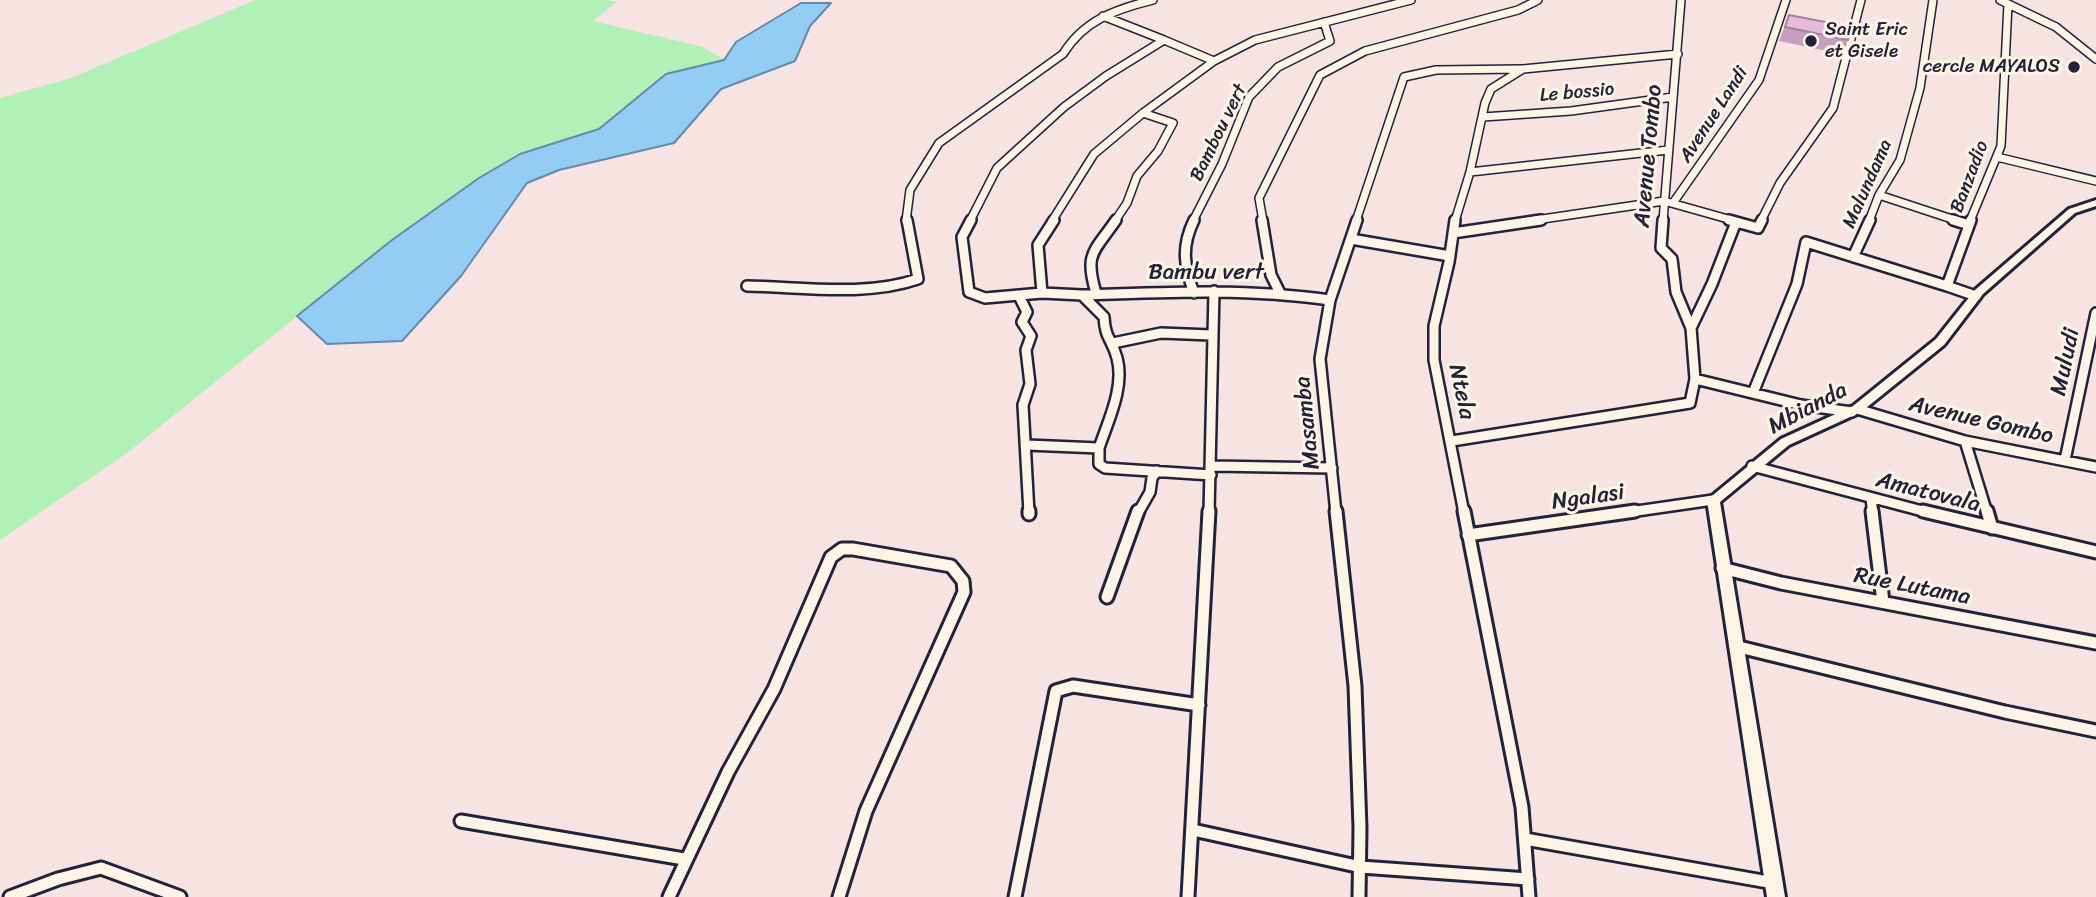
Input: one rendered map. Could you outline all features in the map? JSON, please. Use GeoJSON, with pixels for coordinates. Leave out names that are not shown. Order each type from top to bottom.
{"type":"FeatureCollection","features":[{"type":"Feature","properties":{"kind":"street"},"geometry":{"type":"LineString","coordinates":[[747,286],[880,287],[910,284],[918,279],[906,225],[910,190],[939,143],[1063,54],[1071,37],[1103,16],[1153,0]]}},
{"type":"Feature","properties":{"kind":"street"},"geometry":{"type":"LineString","coordinates":[[1042,293],[1038,245],[1094,153],[1143,113],[1214,61],[1255,40],[1411,0]]}},
{"type":"Feature","properties":{"kind":"street"},"geometry":{"type":"LineString","coordinates":[[1280,293],[1271,275],[1259,198],[1320,75],[1365,51],[1518,10],[1538,0]]}},
{"type":"Feature","properties":{"kind":"street","name":"Avenue Tombo"},"geometry":{"type":"LineString","coordinates":[[1681,0],[1668,150],[1668,202],[1661,248],[1672,259],[1676,292],[1691,328],[1695,379]]}},
{"type":"Feature","properties":{"kind":"street","name":"Avenue Landi"},"geometry":{"type":"LineString","coordinates":[[1668,202],[1759,80],[1786,0]]}},
{"type":"Feature","properties":{"kind":"street"},"geometry":{"type":"LineString","coordinates":[[1453,233],[1668,202],[1758,228],[1780,183],[1833,108],[1861,0]]}},
{"type":"Feature","properties":{"kind":"street","name":"Malundama"},"geometry":{"type":"LineString","coordinates":[[1853,257],[1879,195],[1900,160],[1920,88],[1933,0]]}},
{"type":"Feature","properties":{"kind":"street"},"geometry":{"type":"LineString","coordinates":[[2004,2],[2056,27],[2096,59]]}},
{"type":"Feature","properties":{"kind":"street","name":"Banzadio"},"geometry":{"type":"LineString","coordinates":[[1947,286],[2001,146],[2004,2]]}},
{"type":"Feature","properties":{"kind":"street"},"geometry":{"type":"LineString","coordinates":[[1103,16],[1214,61]]}},
{"type":"Feature","properties":{"kind":"street","name":"Bambou vert"},"geometry":{"type":"LineString","coordinates":[[1194,293],[1184,266],[1188,232],[1222,163],[1250,97],[1278,67],[1330,41],[1324,22]]}},
{"type":"Feature","properties":{"kind":"street","name":"Bambu vert"},"geometry":{"type":"LineString","coordinates":[[1164,40],[1106,76],[1064,107],[1011,153],[989,182],[962,237],[969,292],[985,298],[1042,293],[1082,295],[1214,291],[1280,293],[1330,300]]}},
{"type":"Feature","properties":{"kind":"street","name":"Ntela"},"geometry":{"type":"LineString","coordinates":[[1529,897],[1522,807],[1434,360],[1434,326],[1456,215],[1491,89],[1523,69],[1678,54]]}},
{"type":"Feature","properties":{"kind":"street","name":"Masamba"},"geometry":{"type":"LineString","coordinates":[[1359,897],[1361,867],[1355,686],[1320,359],[1330,300],[1404,77],[1436,69],[1523,69]]}},
{"type":"Feature","properties":{"kind":"street","name":"Le bossio"},"geometry":{"type":"LineString","coordinates":[[1483,117],[1592,108],[1673,97]]}},
{"type":"Feature","properties":{"kind":"street"},"geometry":{"type":"LineString","coordinates":[[1096,293],[1089,270],[1090,259],[1127,203],[1137,176],[1158,150],[1172,122],[1143,113]]}},
{"type":"Feature","properties":{"kind":"street"},"geometry":{"type":"LineString","coordinates":[[1470,172],[1668,150]]}},
{"type":"Feature","properties":{"kind":"street"},"geometry":{"type":"LineString","coordinates":[[1997,157],[2096,181]]}},
{"type":"Feature","properties":{"kind":"street"},"geometry":{"type":"LineString","coordinates":[[1879,195],[1969,225]]}},
{"type":"Feature","properties":{"kind":"street","name":"Mbianda"},"geometry":{"type":"LineString","coordinates":[[1713,500],[1785,442],[1854,411],[1940,342],[1976,296],[2072,211],[2096,204]]}},
{"type":"Feature","properties":{"kind":"street"},"geometry":{"type":"LineString","coordinates":[[1691,328],[1712,284],[1736,222]]}},
{"type":"Feature","properties":{"kind":"street"},"geometry":{"type":"LineString","coordinates":[[1351,239],[1450,256]]}},
{"type":"Feature","properties":{"kind":"street"},"geometry":{"type":"LineString","coordinates":[[1753,393],[1779,336],[1799,276],[1798,260],[1806,242],[1976,296]]}},
{"type":"Feature","properties":{"kind":"street"},"geometry":{"type":"LineString","coordinates":[[1188,897],[1211,470],[1211,335],[1214,291]]}},
{"type":"Feature","properties":{"kind":"street"},"geometry":{"type":"LineString","coordinates":[[1082,295],[1104,317],[1105,335],[1113,343],[1119,373],[1118,385],[1099,448],[1101,466],[1157,471],[1332,468]]}},
{"type":"Feature","properties":{"kind":"street"},"geometry":{"type":"LineString","coordinates":[[1019,296],[1027,312],[1023,322],[1031,336],[1026,350],[1030,384],[1023,405],[1029,514]]}},
{"type":"Feature","properties":{"kind":"street","name":"Muludi"},"geometry":{"type":"LineString","coordinates":[[2065,460],[2096,313]]}},
{"type":"Feature","properties":{"kind":"street"},"geometry":{"type":"LineString","coordinates":[[1113,343],[1166,331],[1211,335]]}},
{"type":"Feature","properties":{"kind":"street"},"geometry":{"type":"LineString","coordinates":[[1452,441],[1690,402],[1695,379]]}},
{"type":"Feature","properties":{"kind":"street","name":"Avenue Gombo"},"geometry":{"type":"LineString","coordinates":[[1695,379],[1753,393],[1854,411],[1965,441],[2096,467]]}},
{"type":"Feature","properties":{"kind":"street"},"geometry":{"type":"LineString","coordinates":[[1965,441],[1992,528]]}},
{"type":"Feature","properties":{"kind":"street"},"geometry":{"type":"LineString","coordinates":[[1027,445],[1099,448]]}},
{"type":"Feature","properties":{"kind":"street","name":"Amatovala"},"geometry":{"type":"LineString","coordinates":[[1752,466],[1871,499],[2096,552]]}},
{"type":"Feature","properties":{"kind":"street"},"geometry":{"type":"LineString","coordinates":[[1107,597],[1141,504],[1150,492],[1152,478],[1157,471]]}},
{"type":"Feature","properties":{"kind":"street"},"geometry":{"type":"LineString","coordinates":[[1871,499],[1883,602]]}},
{"type":"Feature","properties":{"kind":"street"},"geometry":{"type":"LineString","coordinates":[[1525,839],[1775,890],[1713,500]]}},
{"type":"Feature","properties":{"kind":"street","name":"Ngalasi"},"geometry":{"type":"LineString","coordinates":[[1468,535],[1713,500]]}},
{"type":"Feature","properties":{"kind":"street"},"geometry":{"type":"LineString","coordinates":[[669,897],[684,859],[727,772],[774,689],[831,557],[842,549],[853,548],[951,566],[963,581],[964,592],[866,811],[839,897]]}},
{"type":"Feature","properties":{"kind":"street","name":"Rue Lutama"},"geometry":{"type":"LineString","coordinates":[[1722,568],[1781,583],[2096,643]]}},
{"type":"Feature","properties":{"kind":"street"},"geometry":{"type":"LineString","coordinates":[[1735,646],[1812,662],[2015,715],[2096,731]]}},
{"type":"Feature","properties":{"kind":"street"},"geometry":{"type":"LineString","coordinates":[[1015,897],[1056,691],[1073,687],[1199,705]]}},
{"type":"Feature","properties":{"kind":"street"},"geometry":{"type":"LineString","coordinates":[[461,821],[684,859]]}},
{"type":"Feature","properties":{"kind":"street"},"geometry":{"type":"LineString","coordinates":[[1193,830],[1361,867],[1528,879]]}},
{"type":"Feature","properties":{"kind":"street"},"geometry":{"type":"LineString","coordinates":[[10,897],[58,878],[101,868],[180,897]]}},
{"type":"Feature","properties":{"kind":"green space"},"geometry":{"type":"Polygon","coordinates":[[[255,0],[606,0],[617,2],[593,21],[703,47],[724,60],[666,74],[599,129],[520,154],[392,240],[127,453],[0,540],[0,98],[71,78],[255,0]]]}},
{"type":"Feature","properties":{"kind":"water"},"geometry":{"type":"Polygon","coordinates":[[[801,3],[831,3],[810,26],[795,61],[721,89],[674,143],[559,170],[527,183],[461,276],[402,341],[327,344],[297,316],[392,240],[479,178],[520,154],[599,129],[666,74],[724,60],[736,42],[801,3]]]}},
{"type":"Feature","properties":{"kind":"building"},"geometry":{"type":"Polygon","coordinates":[[[1789,15],[1851,27],[1848,40],[1785,27],[1789,15]]]}},
{"type":"Feature","properties":{"kind":"place","name":"Saint Eric et Gisele"},"geometry":{"type":"Point","coordinates":[1811,41]}},
{"type":"Feature","properties":{"kind":"place","name":"cercle MAYALOS"},"geometry":{"type":"Point","coordinates":[2074,67]}}]}
